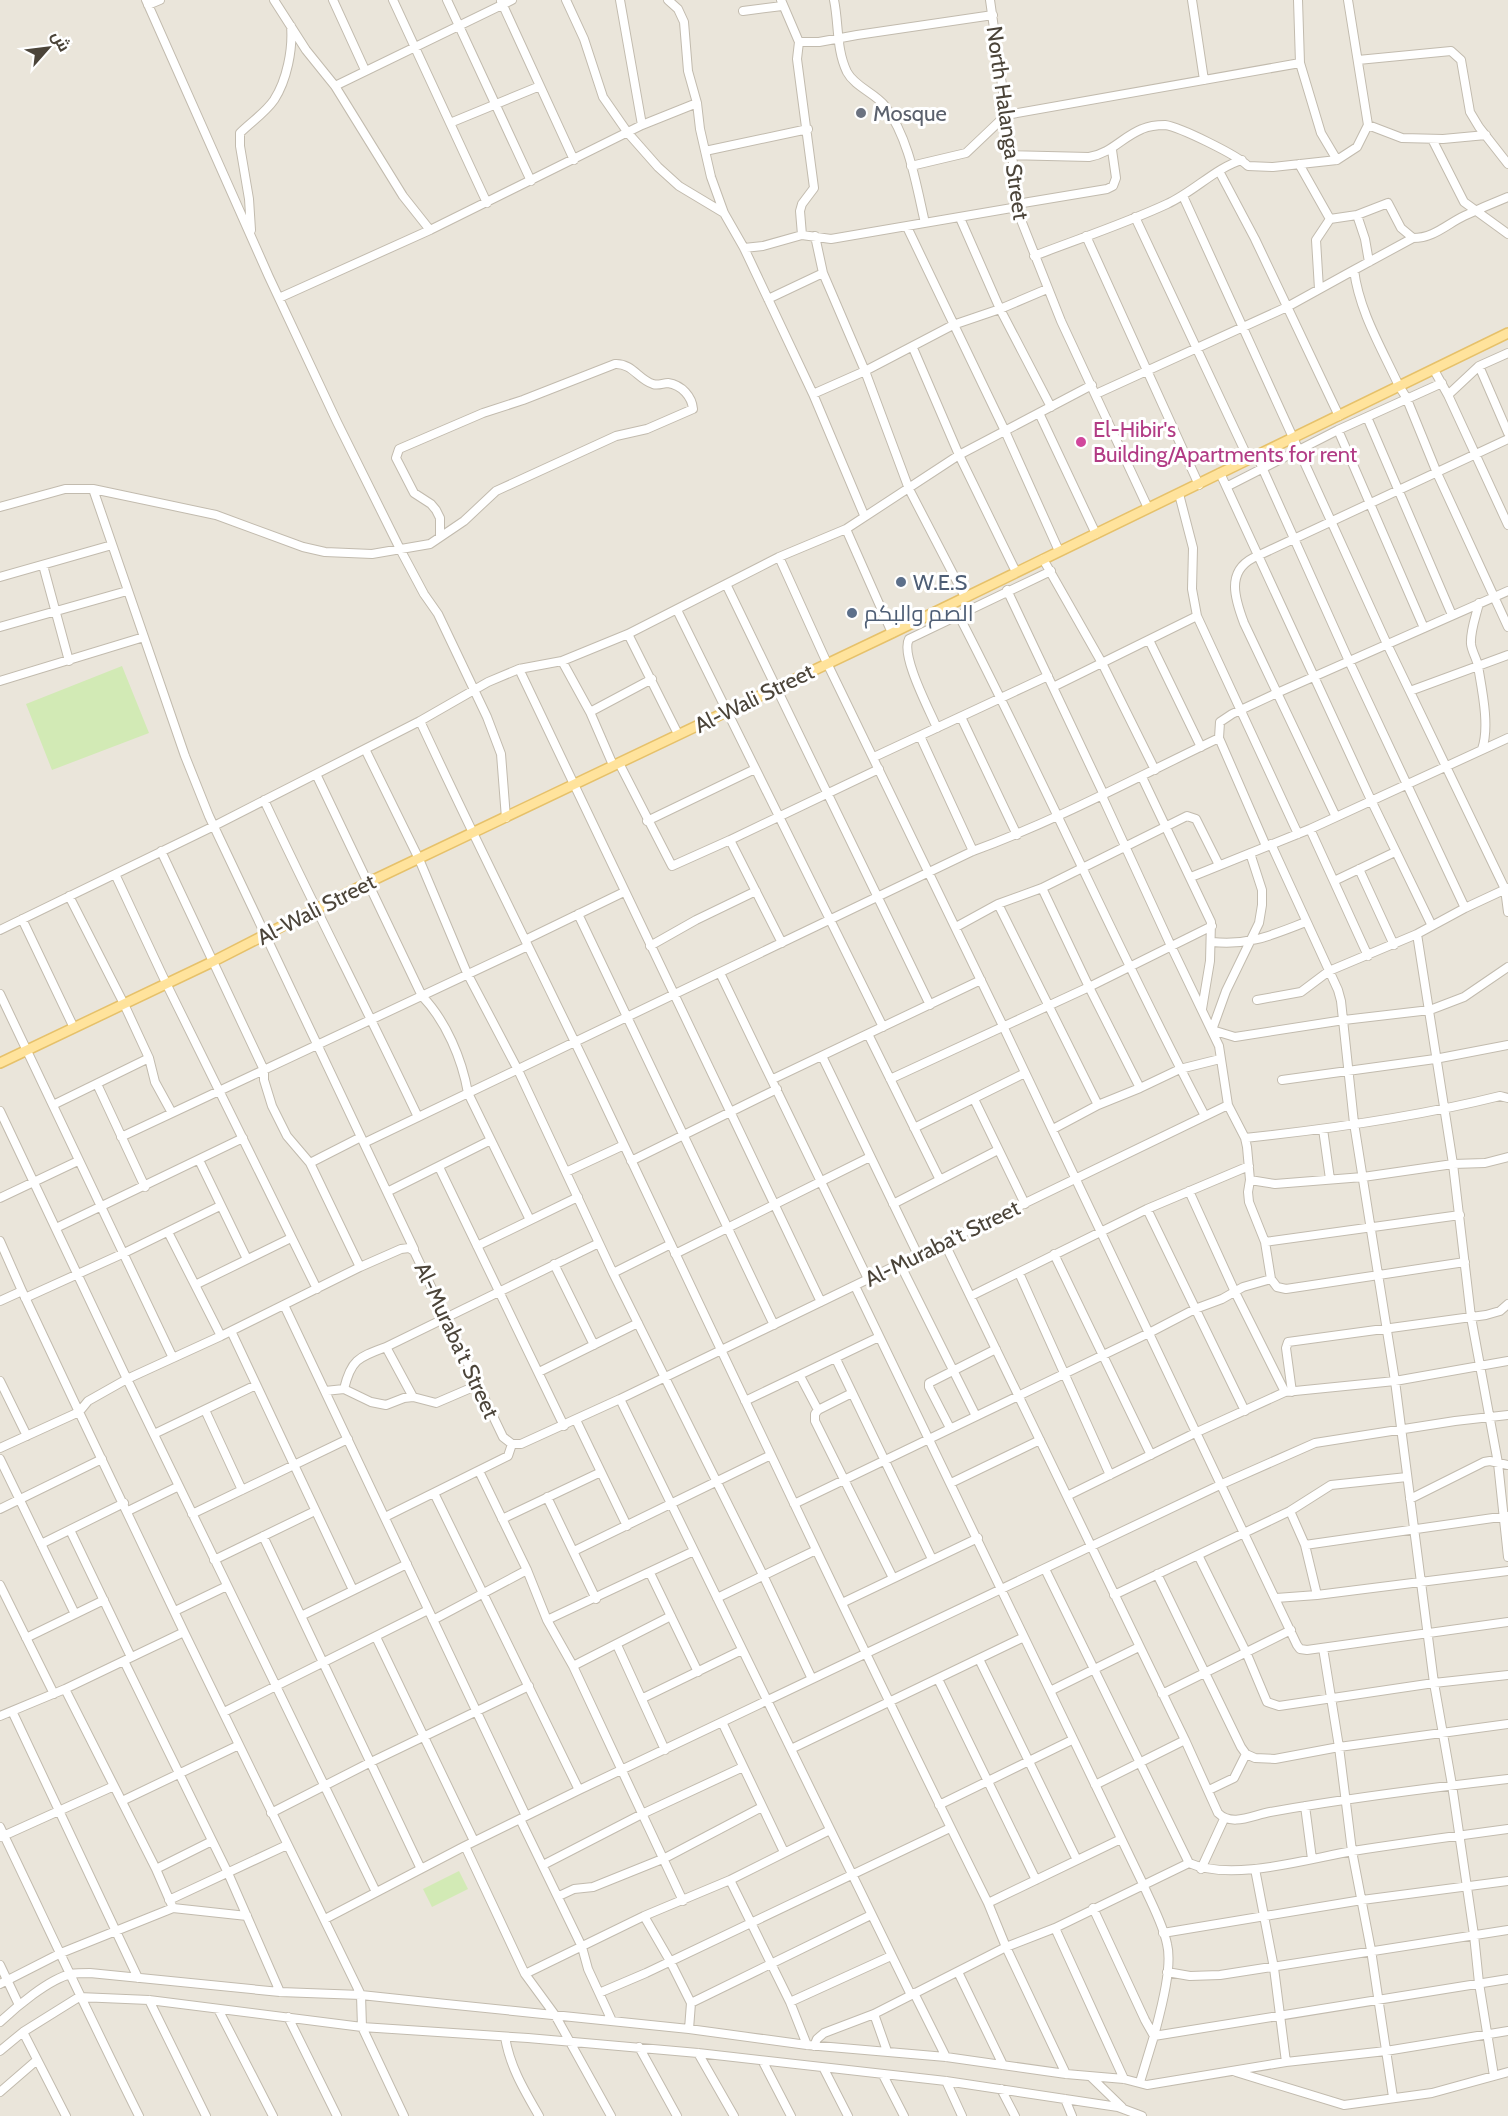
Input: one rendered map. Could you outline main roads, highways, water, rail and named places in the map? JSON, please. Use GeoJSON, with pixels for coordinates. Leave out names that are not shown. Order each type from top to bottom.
{"type":"FeatureCollection","features":[{"type":"Feature","properties":{"kind":"main road","name":"Al-Wali Street"},"geometry":{"type":"LineString","coordinates":[[0,1063],[212,962],[367,883],[1016,572],[1047,564],[1059,551],[1339,416],[1404,393],[1434,370],[1508,333]]}},
{"type":"Feature","properties":{"kind":"place","name":"Mosque"},"geometry":{"type":"Point","coordinates":[861,113]}},
{"type":"Feature","properties":{"kind":"place","name":"El-Hibir's Building/Apartments for rent"},"geometry":{"type":"Point","coordinates":[1081,442]}},
{"type":"Feature","properties":{"kind":"place","name":"W.E.S"},"geometry":{"type":"Point","coordinates":[901,582]}},
{"type":"Feature","properties":{"kind":"place","name":"الصم والبكم"},"geometry":{"type":"Point","coordinates":[852,613]}}]}
